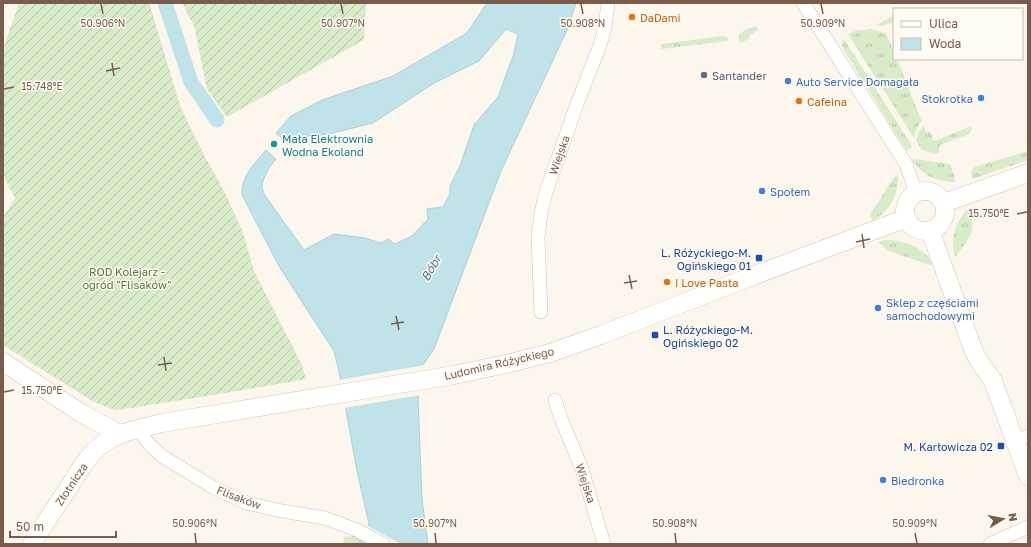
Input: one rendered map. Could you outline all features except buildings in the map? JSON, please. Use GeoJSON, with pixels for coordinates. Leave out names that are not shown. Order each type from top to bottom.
{"type":"FeatureCollection","features":[{"type":"Feature","properties":{"kind":"street","name":"Wiejska"},"geometry":{"type":"LineString","coordinates":[[541,312],[538,237],[540,213],[577,104],[600,45],[605,27],[608,3]]}},
{"type":"Feature","properties":{"kind":"street"},"geometry":{"type":"LineString","coordinates":[[803,3],[906,164],[916,193]]}},
{"type":"Feature","properties":{"kind":"street"},"geometry":{"type":"LineString","coordinates":[[944,203],[1028,173]]}},
{"type":"Feature","properties":{"kind":"street"},"geometry":{"type":"LineString","coordinates":[[924,191],[932,192],[939,196],[944,203],[944,217],[941,223],[930,230],[916,228],[907,218],[907,203],[916,193],[924,191]]}},
{"type":"Feature","properties":{"kind":"street","name":"Ludomira Różyckiego"},"geometry":{"type":"LineString","coordinates":[[120,434],[162,424],[454,375],[550,353],[907,218]]}},
{"type":"Feature","properties":{"kind":"street"},"geometry":{"type":"LineString","coordinates":[[930,230],[974,352],[993,381],[1022,439],[1028,476]]}},
{"type":"Feature","properties":{"kind":"street"},"geometry":{"type":"LineString","coordinates":[[3,362],[81,413],[120,434]]}},
{"type":"Feature","properties":{"kind":"street","name":"Wiejska"},"geometry":{"type":"LineString","coordinates":[[555,400],[582,469],[604,544]]}},
{"type":"Feature","properties":{"kind":"street","name":"Flisaków"},"geometry":{"type":"LineString","coordinates":[[138,429],[149,444],[162,456],[214,488],[247,503],[282,511],[325,518],[357,530],[383,544]]}},
{"type":"Feature","properties":{"kind":"street","name":"Złotnicza"},"geometry":{"type":"LineString","coordinates":[[32,544],[76,476],[95,450],[107,440],[120,434]]}},
{"type":"Feature","properties":{"kind":"street"},"geometry":{"type":"LineString","coordinates":[[990,544],[1028,527]]}},
{"type":"Feature","properties":{"kind":"green space","name":"ROD Kolejarz - ogród \"Flisaków\""},"geometry":{"type":"Polygon","coordinates":[[[19,3],[149,3],[181,108],[205,157],[223,189],[243,232],[254,271],[302,365],[306,379],[115,410],[92,401],[3,345],[3,217],[15,198],[3,175],[3,49],[19,3]]]}},
{"type":"Feature","properties":{"kind":"green space"},"geometry":{"type":"Polygon","coordinates":[[[182,3],[366,3],[364,40],[227,117],[207,89],[194,26],[182,3]]]}},
{"type":"Feature","properties":{"kind":"green space"},"geometry":{"type":"Polygon","coordinates":[[[893,16],[893,22],[883,26],[876,25],[893,16]]]}},
{"type":"Feature","properties":{"kind":"green space"},"geometry":{"type":"Polygon","coordinates":[[[756,26],[758,30],[750,35],[749,39],[740,43],[740,34],[756,26]]]}},
{"type":"Feature","properties":{"kind":"green space"},"geometry":{"type":"Polygon","coordinates":[[[871,29],[886,33],[893,50],[893,60],[897,60],[922,122],[917,128],[914,138],[848,34],[858,30],[871,29]]]}},
{"type":"Feature","properties":{"kind":"green space"},"geometry":{"type":"Polygon","coordinates":[[[723,36],[728,38],[728,41],[661,49],[661,44],[723,36]]]}},
{"type":"Feature","properties":{"kind":"green space"},"geometry":{"type":"Polygon","coordinates":[[[844,39],[912,146],[910,149],[906,150],[845,52],[842,45],[844,39]]]}},
{"type":"Feature","properties":{"kind":"green space"},"geometry":{"type":"Polygon","coordinates":[[[924,126],[926,131],[930,131],[934,141],[972,126],[972,128],[969,134],[940,145],[939,153],[935,154],[922,150],[916,140],[918,133],[924,126]]]}},
{"type":"Feature","properties":{"kind":"green space"},"geometry":{"type":"Polygon","coordinates":[[[1028,151],[1028,160],[972,179],[971,173],[974,167],[1028,151]]]}},
{"type":"Feature","properties":{"kind":"green space"},"geometry":{"type":"Polygon","coordinates":[[[915,159],[950,164],[955,182],[942,181],[931,177],[921,170],[912,160],[915,159]]]}},
{"type":"Feature","properties":{"kind":"green space"},"geometry":{"type":"Polygon","coordinates":[[[898,175],[897,189],[892,202],[883,213],[872,221],[870,215],[871,213],[895,176],[898,175]]]}},
{"type":"Feature","properties":{"kind":"green space"},"geometry":{"type":"Polygon","coordinates":[[[967,209],[971,216],[971,233],[969,238],[955,256],[953,237],[959,220],[967,209]]]}},
{"type":"Feature","properties":{"kind":"green space"},"geometry":{"type":"Polygon","coordinates":[[[885,240],[899,241],[918,248],[933,264],[929,265],[887,250],[878,242],[885,240]]]}},
{"type":"Feature","properties":{"kind":"green space"},"geometry":{"type":"Polygon","coordinates":[[[354,536],[369,544],[343,544],[344,537],[354,536]]]}},
{"type":"Feature","properties":{"kind":"water","name":"Bóbr"},"geometry":{"type":"Polygon","coordinates":[[[487,3],[576,3],[568,28],[501,171],[434,349],[423,365],[418,399],[422,499],[428,544],[359,544],[369,524],[357,471],[334,351],[280,268],[242,195],[242,188],[246,176],[266,150],[276,159],[265,176],[262,189],[266,197],[304,250],[334,234],[365,238],[381,243],[388,239],[395,244],[412,236],[428,219],[427,209],[443,207],[450,194],[450,186],[460,166],[474,125],[498,97],[514,53],[518,34],[506,29],[479,61],[434,83],[373,123],[329,134],[308,136],[288,143],[276,133],[291,116],[322,100],[393,76],[467,33],[487,3]]]}},
{"type":"Feature","properties":{"kind":"pier"},"geometry":{"type":"Polygon","coordinates":[[[425,365],[420,395],[344,408],[339,380],[425,365]]]}},
{"type":"Feature","properties":{"kind":"pier"},"geometry":{"type":"Polygon","coordinates":[[[366,525],[401,544],[369,544],[359,539],[366,525]]]}},
{"type":"Feature","properties":{"kind":"waterway"},"geometry":{"type":"LineString","coordinates":[[165,3],[191,82],[217,120]]}},
{"type":"Feature","properties":{"kind":"place","name":"DaDami"},"geometry":{"type":"Point","coordinates":[632,17]}},
{"type":"Feature","properties":{"kind":"place","name":"Santander"},"geometry":{"type":"Point","coordinates":[704,75]}},
{"type":"Feature","properties":{"kind":"place","name":"Auto Service Domagała"},"geometry":{"type":"Point","coordinates":[788,81]}},
{"type":"Feature","properties":{"kind":"place","name":"Stokrotka"},"geometry":{"type":"Point","coordinates":[981,98]}},
{"type":"Feature","properties":{"kind":"place","name":"Cafeina"},"geometry":{"type":"Point","coordinates":[799,101]}},
{"type":"Feature","properties":{"kind":"place","name":"Mała Elektrownia Wodna Ekoland"},"geometry":{"type":"Point","coordinates":[274,144]}},
{"type":"Feature","properties":{"kind":"place","name":"Społem"},"geometry":{"type":"Point","coordinates":[762,191]}},
{"type":"Feature","properties":{"kind":"place","name":"L. Różyckiego-M. Ogińskiego 01"},"geometry":{"type":"Point","coordinates":[759,258]}},
{"type":"Feature","properties":{"kind":"place","name":"I Love Pasta"},"geometry":{"type":"Point","coordinates":[667,282]}},
{"type":"Feature","properties":{"kind":"place","name":"Sklep z częściami samochodowymi"},"geometry":{"type":"Point","coordinates":[878,308]}},
{"type":"Feature","properties":{"kind":"place","name":"L. Różyckiego-M. Ogińskiego 02"},"geometry":{"type":"Point","coordinates":[655,335]}},
{"type":"Feature","properties":{"kind":"place","name":"M. Karłowicza 02"},"geometry":{"type":"Point","coordinates":[1001,446]}},
{"type":"Feature","properties":{"kind":"place","name":"Biedronka"},"geometry":{"type":"Point","coordinates":[883,480]}}]}
